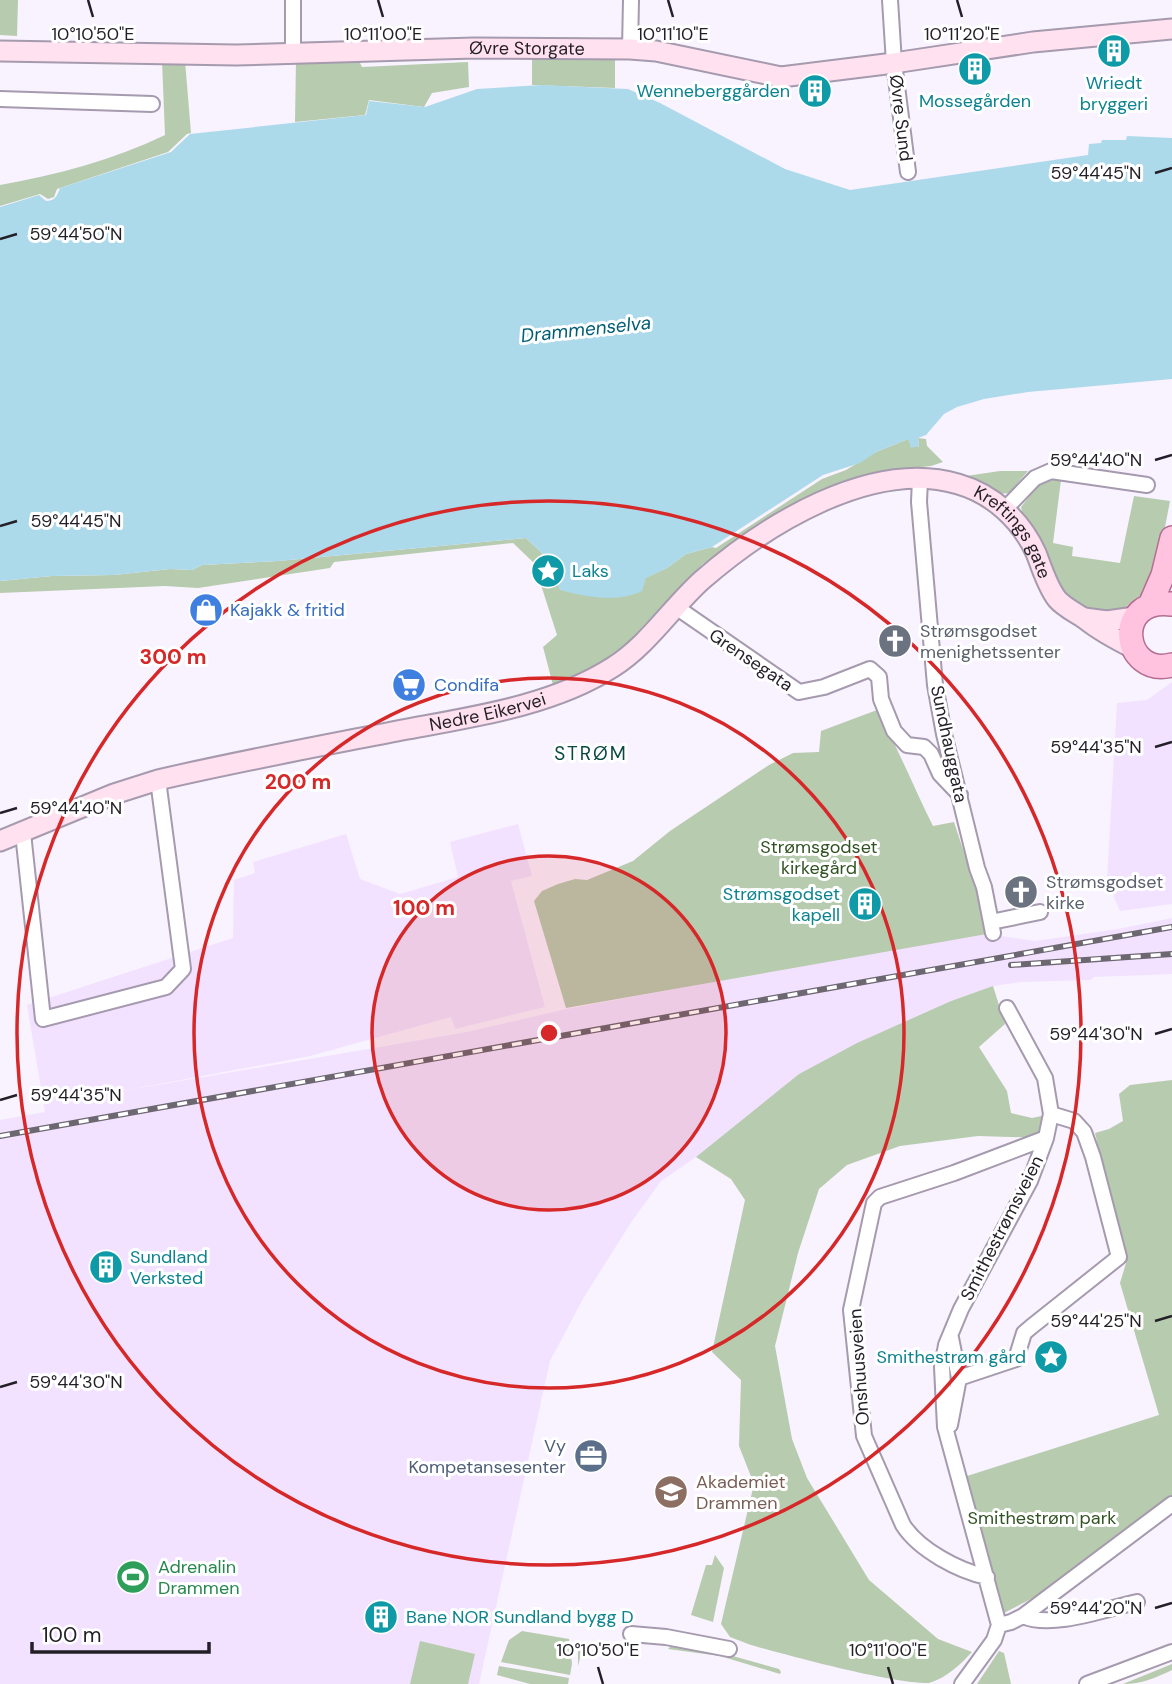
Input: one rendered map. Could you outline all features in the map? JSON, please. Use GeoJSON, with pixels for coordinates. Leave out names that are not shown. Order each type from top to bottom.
{"type":"FeatureCollection","features":[{"type":"Feature","properties":{"kind":"main road","name":"Øvre Storgate"},"geometry":{"type":"LineString","coordinates":[[0,51],[236,55],[474,48],[630,48],[781,77],[1033,42],[1172,29]]}},
{"type":"Feature","properties":{"kind":"main road","name":"Kreftings gate"},"geometry":{"type":"LineString","coordinates":[[920,479],[942,480],[971,488],[992,500],[1018,523],[1057,598],[1098,631],[1133,648]]}},
{"type":"Feature","properties":{"kind":"main road","name":"Nedre Eikervei"},"geometry":{"type":"LineString","coordinates":[[0,841],[114,794],[158,780],[435,724],[570,691],[615,666],[701,581],[729,559],[798,514],[846,492],[881,483],[920,479]]}},
{"type":"Feature","properties":{"kind":"main road"},"geometry":{"type":"LineString","coordinates":[[1172,538],[1152,609],[1130,635],[1133,648],[1147,663],[1157,666],[1172,665]]}},
{"type":"Feature","properties":{"kind":"main road"},"geometry":{"type":"LineString","coordinates":[[1083,618],[1107,621],[1152,609]]}},
{"type":"Feature","properties":{"kind":"street"},"geometry":{"type":"LineString","coordinates":[[293,0],[293,54]]}},
{"type":"Feature","properties":{"kind":"street"},"geometry":{"type":"LineString","coordinates":[[630,48],[631,0]]}},
{"type":"Feature","properties":{"kind":"street","name":"Øvre Sund"},"geometry":{"type":"LineString","coordinates":[[890,0],[894,63],[908,172]]}},
{"type":"Feature","properties":{"kind":"street"},"geometry":{"type":"LineString","coordinates":[[0,99],[152,104]]}},
{"type":"Feature","properties":{"kind":"street"},"geometry":{"type":"LineString","coordinates":[[1004,510],[1035,478],[1051,471],[1147,485]]}},
{"type":"Feature","properties":{"kind":"street","name":"Sundhauggata"},"geometry":{"type":"LineString","coordinates":[[920,479],[919,502],[935,685],[944,734],[992,928],[1040,912]]}},
{"type":"Feature","properties":{"kind":"street","name":"Grensegata"},"geometry":{"type":"LineString","coordinates":[[676,607],[799,692],[824,687],[870,669],[875,671],[879,677],[881,699],[894,731],[907,745],[924,747],[931,754],[940,774],[961,796]]}},
{"type":"Feature","properties":{"kind":"street"},"geometry":{"type":"LineString","coordinates":[[23,833],[43,1019],[166,987],[183,969],[158,780]]}},
{"type":"Feature","properties":{"kind":"street"},"geometry":{"type":"LineString","coordinates":[[959,1378],[1016,1359],[1024,1333],[1031,1326],[1119,1257],[1084,1132],[1074,1121],[1051,1114],[1045,1078],[1007,1007]]}},
{"type":"Feature","properties":{"kind":"street","name":"Smithestrømsveien"},"geometry":{"type":"LineString","coordinates":[[999,1625],[948,1438],[942,1367],[950,1335],[961,1309],[1030,1181],[1046,1138],[1051,1114]]}},
{"type":"Feature","properties":{"kind":"street","name":"Onshuusveien"},"geometry":{"type":"LineString","coordinates":[[987,1577],[957,1568],[909,1534],[903,1525],[864,1436],[852,1310],[874,1203],[880,1197],[966,1169],[1046,1138]]}},
{"type":"Feature","properties":{"kind":"street"},"geometry":{"type":"LineString","coordinates":[[948,1438],[959,1378],[950,1335]]}},
{"type":"Feature","properties":{"kind":"street"},"geometry":{"type":"LineString","coordinates":[[962,1684],[995,1640],[999,1625],[1023,1616],[1172,1504]]}},
{"type":"Feature","properties":{"kind":"street"},"geometry":{"type":"LineString","coordinates":[[1023,1616],[1052,1620],[1137,1602]]}},
{"type":"Feature","properties":{"kind":"street"},"geometry":{"type":"LineString","coordinates":[[631,1634],[666,1637],[729,1649]]}},
{"type":"Feature","properties":{"kind":"street"},"geometry":{"type":"LineString","coordinates":[[1087,1684],[1172,1652]]}},
{"type":"Feature","properties":{"kind":"shaded area"},"geometry":{"type":"Polygon","coordinates":[[[1172,682],[1172,904],[1120,911],[1107,881],[1117,703],[1147,700],[1172,682]]]}},
{"type":"Feature","properties":{"kind":"shaded area"},"geometry":{"type":"Polygon","coordinates":[[[518,824],[532,876],[511,881],[545,1007],[455,1029],[451,1017],[310,1056],[122,1091],[467,1032],[566,1009],[987,934],[1035,941],[1172,918],[1172,974],[1021,982],[993,986],[951,1001],[857,1043],[799,1074],[696,1157],[661,1181],[584,1297],[550,1361],[479,1684],[0,1684],[0,1120],[45,1112],[27,1005],[233,938],[234,880],[255,873],[253,862],[346,834],[360,879],[400,894],[458,877],[450,842],[518,824]]]}},
{"type":"Feature","properties":{"kind":"green space"},"geometry":{"type":"Polygon","coordinates":[[[0,0],[18,0],[17,36],[0,35],[0,0]]]}},
{"type":"Feature","properties":{"kind":"green space"},"geometry":{"type":"Polygon","coordinates":[[[532,56],[615,57],[615,88],[532,85],[532,56]]]}},
{"type":"Feature","properties":{"kind":"green space"},"geometry":{"type":"Polygon","coordinates":[[[358,59],[362,67],[468,62],[469,87],[432,93],[424,107],[369,100],[365,115],[295,122],[296,60],[358,59]]]}},
{"type":"Feature","properties":{"kind":"green space"},"geometry":{"type":"Polygon","coordinates":[[[162,61],[185,61],[191,133],[168,152],[57,189],[54,197],[48,199],[40,194],[0,206],[0,185],[84,166],[165,135],[162,61]]]}},
{"type":"Feature","properties":{"kind":"green space"},"geometry":{"type":"Polygon","coordinates":[[[918,438],[926,439],[927,446],[943,462],[844,481],[807,497],[703,564],[625,645],[593,668],[553,685],[543,647],[557,635],[534,563],[513,543],[334,562],[330,568],[198,588],[165,586],[0,593],[0,581],[170,569],[192,570],[202,565],[278,561],[526,538],[547,558],[561,590],[645,578],[667,568],[686,554],[716,548],[822,479],[846,470],[876,452],[908,439],[919,447],[918,438]]]}},
{"type":"Feature","properties":{"kind":"green space"},"geometry":{"type":"Polygon","coordinates":[[[1000,471],[1028,471],[1009,493],[1000,494],[966,476],[1000,471]]]}},
{"type":"Feature","properties":{"kind":"green space"},"geometry":{"type":"Polygon","coordinates":[[[1049,479],[1061,480],[1053,543],[1073,547],[1072,556],[1120,563],[1134,496],[1170,501],[1156,574],[1141,595],[1124,608],[1102,612],[1085,610],[1067,599],[1023,516],[1021,507],[1040,483],[1049,479]]]}},
{"type":"Feature","properties":{"kind":"green space","name":"Strømsgodset kirkegård"},"geometry":{"type":"Polygon","coordinates":[[[877,710],[933,826],[954,822],[982,907],[987,934],[566,1008],[534,901],[542,891],[575,879],[587,880],[633,861],[670,831],[769,765],[793,753],[819,752],[821,731],[877,710]]]}},
{"type":"Feature","properties":{"kind":"green space"},"geometry":{"type":"Polygon","coordinates":[[[993,986],[1005,1024],[979,1047],[1007,1091],[1011,1113],[1032,1118],[1051,1114],[1046,1138],[978,1136],[900,1146],[847,1165],[819,1189],[798,1253],[775,1346],[792,1439],[807,1478],[869,1580],[938,1639],[972,1652],[958,1666],[929,1683],[891,1679],[815,1662],[730,1637],[721,1624],[754,1484],[739,1446],[741,1380],[712,1352],[745,1200],[731,1179],[696,1157],[799,1074],[857,1043],[951,1001],[993,986]]]}},
{"type":"Feature","properties":{"kind":"green space","name":"Smithestrøm park"},"geometry":{"type":"Polygon","coordinates":[[[1172,1080],[1172,1499],[1063,1582],[1004,1613],[964,1477],[1159,1415],[1120,1283],[1126,1263],[1095,1133],[1123,1121],[1119,1094],[1130,1085],[1172,1080]]]}},
{"type":"Feature","properties":{"kind":"green space"},"geometry":{"type":"Polygon","coordinates":[[[715,1555],[724,1568],[713,1622],[691,1615],[706,1565],[712,1565],[715,1555]]]}},
{"type":"Feature","properties":{"kind":"green space"},"geometry":{"type":"Polygon","coordinates":[[[522,1631],[569,1639],[572,1664],[570,1675],[501,1662],[509,1640],[522,1631]]]}},
{"type":"Feature","properties":{"kind":"green space"},"geometry":{"type":"Polygon","coordinates":[[[420,1641],[475,1654],[468,1684],[410,1684],[420,1641]]]}},
{"type":"Feature","properties":{"kind":"green space"},"geometry":{"type":"Polygon","coordinates":[[[578,1641],[604,1644],[606,1647],[604,1650],[583,1646],[578,1666],[578,1641]]]}},
{"type":"Feature","properties":{"kind":"green space"},"geometry":{"type":"Polygon","coordinates":[[[671,1646],[722,1653],[779,1669],[781,1672],[780,1674],[720,1656],[668,1649],[671,1646]]]}},
{"type":"Feature","properties":{"kind":"green space"},"geometry":{"type":"Polygon","coordinates":[[[999,1651],[1004,1653],[1011,1684],[977,1684],[999,1651]]]}},
{"type":"Feature","properties":{"kind":"green space"},"geometry":{"type":"Polygon","coordinates":[[[1172,1664],[1172,1670],[1154,1678],[1123,1684],[1172,1664]]]}},
{"type":"Feature","properties":{"kind":"green space"},"geometry":{"type":"Polygon","coordinates":[[[499,1666],[569,1678],[568,1684],[530,1684],[497,1675],[499,1666]]]}},
{"type":"Feature","properties":{"kind":"water","name":"Drammenselva"},"geometry":{"type":"Polygon","coordinates":[[[542,85],[628,89],[785,169],[850,190],[1088,155],[1089,144],[1101,143],[1102,140],[1126,140],[1127,136],[1172,138],[1172,379],[1028,392],[984,399],[957,407],[944,414],[926,435],[918,438],[919,446],[911,448],[908,439],[876,452],[860,463],[823,475],[712,547],[686,554],[667,568],[646,578],[642,591],[623,597],[591,597],[560,590],[547,558],[526,538],[278,561],[202,565],[192,570],[170,569],[0,581],[0,207],[39,195],[46,201],[52,200],[60,188],[171,152],[190,134],[366,115],[369,101],[425,107],[477,89],[542,85]]]}},
{"type":"Feature","properties":{"kind":"railway"},"geometry":{"type":"LineString","coordinates":[[0,1136],[1172,927]]}},
{"type":"Feature","properties":{"kind":"railway"},"geometry":{"type":"LineString","coordinates":[[1011,965],[1172,954]]}},
{"type":"Feature","properties":{"kind":"place","name":"Wriedt bryggeri"},"geometry":{"type":"Point","coordinates":[1114,51]}},
{"type":"Feature","properties":{"kind":"place","name":"Mossegården"},"geometry":{"type":"Point","coordinates":[975,69]}},
{"type":"Feature","properties":{"kind":"place","name":"Wenneberggården"},"geometry":{"type":"Point","coordinates":[815,91]}},
{"type":"Feature","properties":{"kind":"place","name":"Laks"},"geometry":{"type":"Point","coordinates":[548,571]}},
{"type":"Feature","properties":{"kind":"place","name":"Kajakk & fritid"},"geometry":{"type":"Point","coordinates":[206,610]}},
{"type":"Feature","properties":{"kind":"place","name":"Strømsgodset menighetssenter"},"geometry":{"type":"Point","coordinates":[895,641]}},
{"type":"Feature","properties":{"kind":"place","name":"Condifa"},"geometry":{"type":"Point","coordinates":[409,685]}},
{"type":"Feature","properties":{"kind":"place","name":"Strømsgodset kirke"},"geometry":{"type":"Point","coordinates":[1021,892]}},
{"type":"Feature","properties":{"kind":"place","name":"Strømsgodset kapell"},"geometry":{"type":"Point","coordinates":[865,904]}},
{"type":"Feature","properties":{"kind":"place","name":"Sundland Verksted"},"geometry":{"type":"Point","coordinates":[106,1267]}},
{"type":"Feature","properties":{"kind":"place","name":"Smithestrøm gård"},"geometry":{"type":"Point","coordinates":[1051,1357]}},
{"type":"Feature","properties":{"kind":"place","name":"Vy Kompetansesenter"},"geometry":{"type":"Point","coordinates":[591,1456]}},
{"type":"Feature","properties":{"kind":"place","name":"Akademiet Drammen"},"geometry":{"type":"Point","coordinates":[671,1492]}},
{"type":"Feature","properties":{"kind":"place","name":"Adrenalin Drammen"},"geometry":{"type":"Point","coordinates":[133,1577]}},
{"type":"Feature","properties":{"kind":"place","name":"Bane NOR Sundland bygg D"},"geometry":{"type":"Point","coordinates":[381,1617]}},
{"type":"Feature","properties":{"kind":"district","name":"STRØM"},"geometry":{"type":"Point","coordinates":[591,753]}}]}
